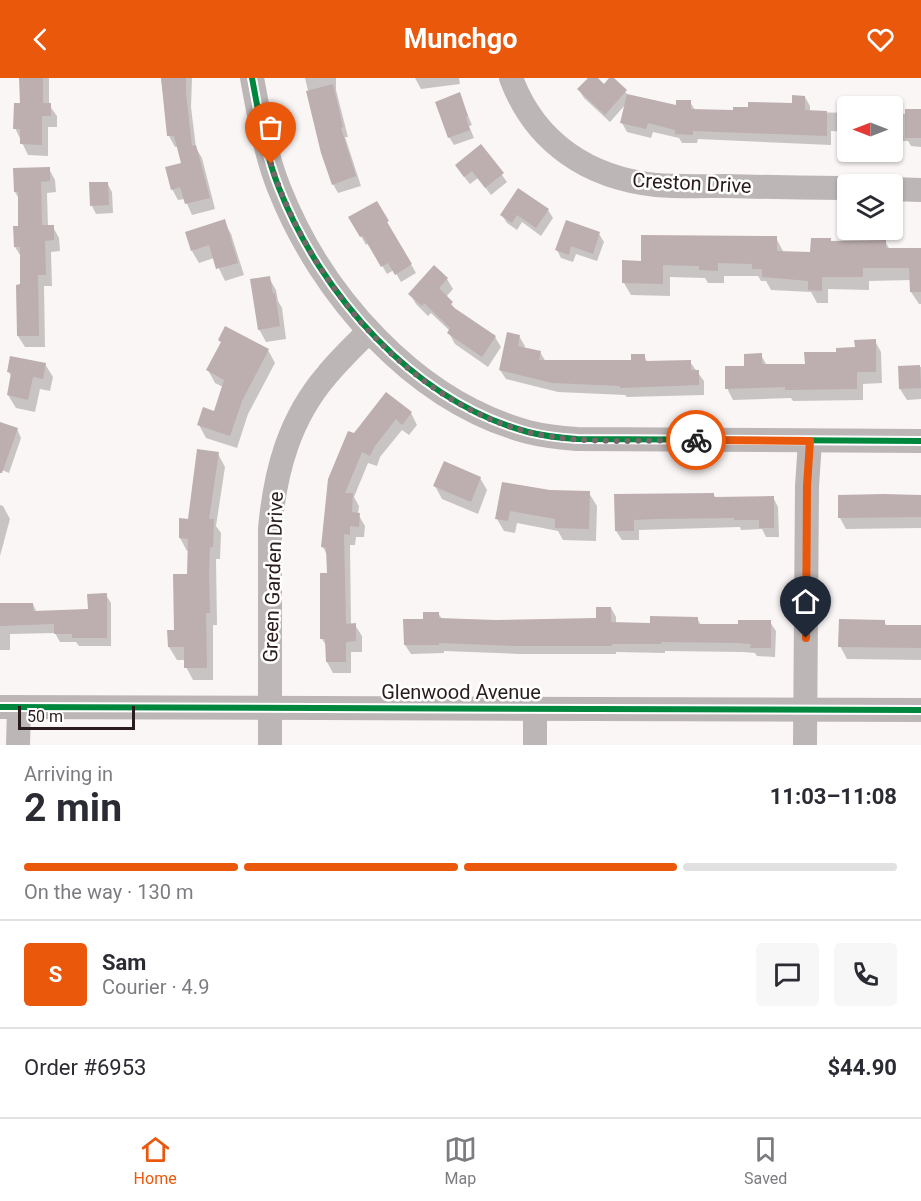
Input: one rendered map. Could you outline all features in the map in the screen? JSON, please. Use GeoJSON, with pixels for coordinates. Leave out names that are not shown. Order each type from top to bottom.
{"type":"FeatureCollection","features":[{"type":"Feature","properties":{"kind":"street"},"geometry":{"type":"LineString","coordinates":[[252,78],[264,141],[278,186],[312,255],[338,295],[369,331],[414,372],[447,396],[487,417],[529,432],[578,439],[921,441]]}},
{"type":"Feature","properties":{"kind":"street","name":"Creston Drive"},"geometry":{"type":"LineString","coordinates":[[511,78],[522,103],[540,129],[582,164],[600,172],[625,180],[657,185],[837,188]]}},
{"type":"Feature","properties":{"kind":"street"},"geometry":{"type":"LineString","coordinates":[[903,189],[921,190]]}},
{"type":"Feature","properties":{"kind":"street","name":"Green Garden Drive"},"geometry":{"type":"LineString","coordinates":[[270,745],[270,529],[273,495],[279,466],[292,428],[311,396],[327,374],[369,331]]}},
{"type":"Feature","properties":{"kind":"street"},"geometry":{"type":"LineString","coordinates":[[805,745],[807,486],[810,441]]}},
{"type":"Feature","properties":{"kind":"street"},"geometry":{"type":"LineString","coordinates":[[9,707],[18,745]]}},
{"type":"Feature","properties":{"kind":"street","name":"Glenwood Avenue"},"geometry":{"type":"LineString","coordinates":[[9,707],[921,710]]}},
{"type":"Feature","properties":{"kind":"street"},"geometry":{"type":"LineString","coordinates":[[536,708],[536,745]]}},
{"type":"Feature","properties":{"kind":"building"},"geometry":{"type":"Polygon","coordinates":[[[19,78],[43,78],[43,103],[51,103],[51,116],[42,116],[42,145],[20,144],[20,129],[13,129],[14,103],[20,103],[19,78]]]}},
{"type":"Feature","properties":{"kind":"building"},"geometry":{"type":"Polygon","coordinates":[[[161,78],[186,78],[192,146],[196,145],[210,198],[185,204],[180,187],[171,190],[165,167],[181,163],[174,136],[167,136],[161,78]]]}},
{"type":"Feature","properties":{"kind":"building"},"geometry":{"type":"Polygon","coordinates":[[[588,78],[598,78],[604,84],[609,78],[614,78],[627,90],[605,115],[577,89],[588,78]]]}},
{"type":"Feature","properties":{"kind":"building"},"geometry":{"type":"Polygon","coordinates":[[[333,84],[343,127],[341,128],[356,176],[332,185],[321,153],[306,91],[333,84]]]}},
{"type":"Feature","properties":{"kind":"building"},"geometry":{"type":"Polygon","coordinates":[[[460,92],[470,130],[448,138],[435,102],[460,92]]]}},
{"type":"Feature","properties":{"kind":"building"},"geometry":{"type":"Polygon","coordinates":[[[627,94],[676,105],[676,100],[691,100],[691,109],[733,110],[733,107],[748,107],[748,102],[792,103],[792,95],[805,96],[805,110],[827,111],[827,136],[693,131],[693,135],[675,134],[675,130],[648,123],[646,129],[620,123],[627,94]]]}},
{"type":"Feature","properties":{"kind":"building"},"geometry":{"type":"Polygon","coordinates":[[[905,109],[921,109],[921,138],[905,138],[905,109]]]}},
{"type":"Feature","properties":{"kind":"building"},"geometry":{"type":"Polygon","coordinates":[[[481,144],[504,173],[485,188],[472,171],[464,177],[455,165],[481,144]]]}},
{"type":"Feature","properties":{"kind":"building"},"geometry":{"type":"Polygon","coordinates":[[[50,167],[50,181],[41,182],[42,225],[54,225],[54,240],[45,241],[46,275],[38,275],[39,336],[17,336],[16,285],[20,284],[20,247],[14,247],[13,226],[18,226],[18,192],[14,192],[13,168],[50,167]]]}},
{"type":"Feature","properties":{"kind":"building"},"geometry":{"type":"Polygon","coordinates":[[[89,182],[108,182],[109,205],[90,206],[89,182]]]}},
{"type":"Feature","properties":{"kind":"building"},"geometry":{"type":"Polygon","coordinates":[[[518,188],[549,209],[536,228],[517,215],[512,223],[500,215],[518,188]]]}},
{"type":"Feature","properties":{"kind":"building"},"geometry":{"type":"Polygon","coordinates":[[[377,201],[412,264],[395,275],[388,263],[381,267],[363,236],[360,237],[348,217],[377,201]]]}},
{"type":"Feature","properties":{"kind":"building"},"geometry":{"type":"Polygon","coordinates":[[[225,219],[238,263],[216,269],[209,245],[191,251],[185,232],[225,219]]]}},
{"type":"Feature","properties":{"kind":"building"},"geometry":{"type":"Polygon","coordinates":[[[566,220],[600,232],[593,254],[571,246],[569,255],[555,250],[566,220]]]}},
{"type":"Feature","properties":{"kind":"building"},"geometry":{"type":"Polygon","coordinates":[[[641,235],[777,236],[777,251],[810,252],[811,238],[831,238],[831,241],[886,240],[886,248],[921,248],[921,292],[910,292],[909,268],[863,268],[863,277],[822,277],[822,291],[808,290],[808,281],[762,277],[762,269],[752,269],[752,264],[718,263],[718,271],[699,270],[699,266],[663,265],[663,284],[622,283],[622,260],[641,261],[641,235]]]}},
{"type":"Feature","properties":{"kind":"building"},"geometry":{"type":"Polygon","coordinates":[[[434,265],[448,278],[439,288],[453,302],[450,305],[496,336],[482,357],[447,333],[450,328],[424,303],[422,306],[408,294],[434,265]]]}},
{"type":"Feature","properties":{"kind":"building"},"geometry":{"type":"Polygon","coordinates":[[[270,276],[280,326],[258,330],[250,279],[270,276]]]}},
{"type":"Feature","properties":{"kind":"building"},"geometry":{"type":"Polygon","coordinates":[[[225,326],[269,349],[242,401],[230,436],[197,425],[203,407],[214,411],[224,380],[206,370],[221,342],[218,340],[225,326]]]}},
{"type":"Feature","properties":{"kind":"building"},"geometry":{"type":"Polygon","coordinates":[[[507,332],[520,335],[518,346],[541,351],[539,360],[631,360],[631,354],[645,354],[645,361],[691,360],[691,370],[699,370],[699,385],[620,388],[620,386],[552,383],[499,370],[507,332]]]}},
{"type":"Feature","properties":{"kind":"building"},"geometry":{"type":"Polygon","coordinates":[[[876,339],[876,372],[857,372],[857,389],[785,390],[785,387],[725,389],[725,366],[744,366],[744,354],[762,353],[762,364],[805,364],[804,352],[836,352],[836,348],[855,347],[854,340],[876,339]]]}},
{"type":"Feature","properties":{"kind":"building"},"geometry":{"type":"Polygon","coordinates":[[[10,356],[46,363],[43,379],[33,377],[28,400],[7,395],[11,373],[7,372],[10,356]]]}},
{"type":"Feature","properties":{"kind":"building"},"geometry":{"type":"Polygon","coordinates":[[[920,365],[921,388],[899,389],[898,366],[920,365]]]}},
{"type":"Feature","properties":{"kind":"building"},"geometry":{"type":"Polygon","coordinates":[[[386,392],[412,412],[402,425],[396,419],[370,456],[362,452],[345,493],[353,493],[352,512],[360,513],[359,527],[350,526],[350,535],[344,534],[346,624],[356,623],[356,641],[346,642],[346,662],[326,662],[325,639],[320,639],[320,573],[327,573],[326,548],[321,547],[328,479],[348,431],[354,433],[386,392]]]}},
{"type":"Feature","properties":{"kind":"building"},"geometry":{"type":"Polygon","coordinates":[[[0,422],[18,428],[2,473],[0,473],[0,422]]]}},
{"type":"Feature","properties":{"kind":"building"},"geometry":{"type":"Polygon","coordinates":[[[197,449],[219,452],[209,519],[214,519],[213,547],[210,547],[210,613],[206,613],[207,668],[184,668],[184,647],[168,647],[167,630],[174,630],[173,574],[187,574],[188,539],[179,538],[179,518],[188,519],[197,449]]]}},
{"type":"Feature","properties":{"kind":"building"},"geometry":{"type":"Polygon","coordinates":[[[444,461],[481,477],[471,502],[433,486],[444,461]]]}},
{"type":"Feature","properties":{"kind":"building"},"geometry":{"type":"Polygon","coordinates":[[[502,482],[550,490],[590,491],[589,529],[555,528],[555,519],[510,511],[508,521],[495,519],[502,482]]]}},
{"type":"Feature","properties":{"kind":"building"},"geometry":{"type":"Polygon","coordinates":[[[714,493],[714,497],[774,496],[774,528],[759,528],[759,520],[734,520],[734,518],[655,519],[634,520],[634,531],[615,531],[614,494],[714,493]]]}},
{"type":"Feature","properties":{"kind":"building"},"geometry":{"type":"Polygon","coordinates":[[[838,495],[921,495],[921,517],[838,518],[838,495]]]}},
{"type":"Feature","properties":{"kind":"building"},"geometry":{"type":"Polygon","coordinates":[[[107,593],[107,638],[72,638],[72,634],[54,634],[54,624],[0,626],[0,603],[33,603],[33,611],[88,609],[87,594],[107,593]]]}},
{"type":"Feature","properties":{"kind":"building"},"geometry":{"type":"Polygon","coordinates":[[[596,607],[611,607],[611,622],[650,623],[650,616],[698,617],[698,624],[738,624],[738,620],[771,620],[771,648],[750,648],[751,644],[737,643],[661,642],[661,644],[612,644],[612,646],[439,643],[439,645],[404,645],[403,619],[423,619],[423,612],[439,612],[439,618],[495,620],[596,618],[596,607]]]}},
{"type":"Feature","properties":{"kind":"building"},"geometry":{"type":"Polygon","coordinates":[[[839,619],[885,620],[885,625],[921,625],[921,648],[838,647],[839,619]]]}},
{"type":"Feature","properties":{"kind":"cycle path"},"geometry":{"type":"LineString","coordinates":[[252,78],[274,175],[297,228],[320,267],[346,304],[376,338],[410,369],[447,396],[486,417],[528,432],[565,438],[921,441]]}},
{"type":"Feature","properties":{"kind":"cycle path"},"geometry":{"type":"LineString","coordinates":[[0,707],[921,710]]}},
{"type":"Feature","properties":{"kind":"way so far"},"geometry":{"type":"LineString","coordinates":[[271,164],[288,210],[312,255],[338,295],[352,313],[392,353],[447,396],[508,426],[551,437],[696,440]]}},
{"type":"Feature","properties":{"kind":"route"},"geometry":{"type":"LineString","coordinates":[[696,440],[810,441],[807,486],[806,638]]}}]}
